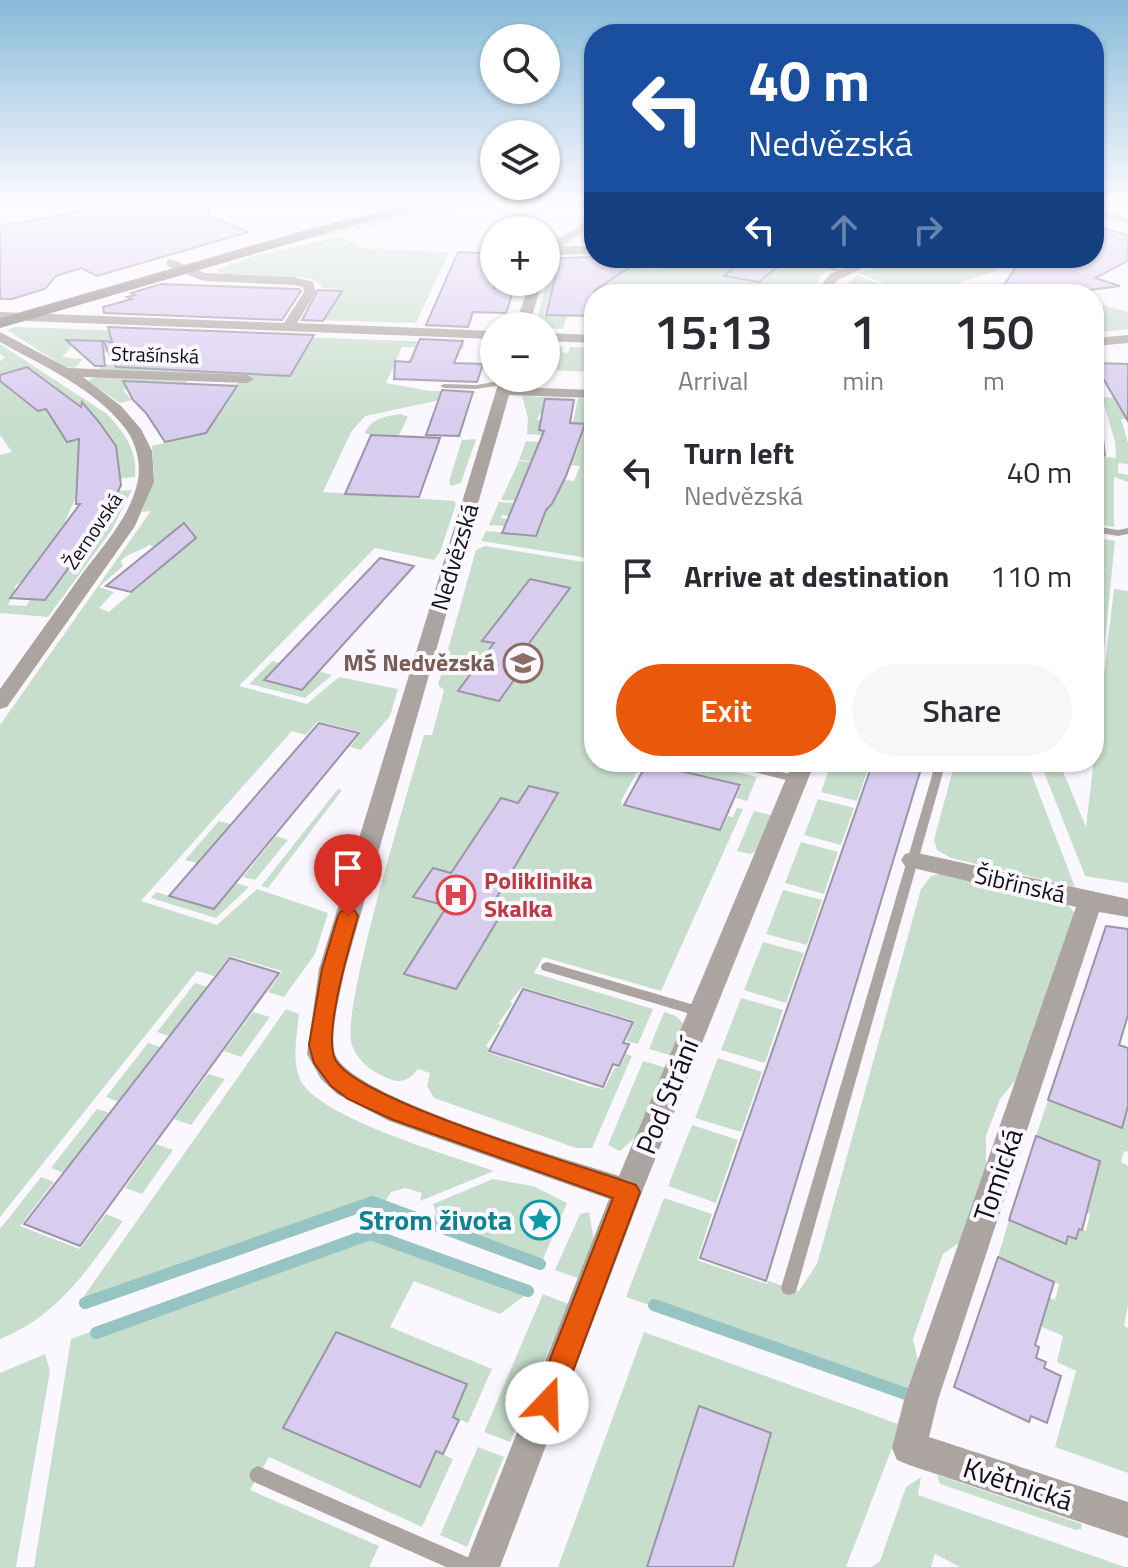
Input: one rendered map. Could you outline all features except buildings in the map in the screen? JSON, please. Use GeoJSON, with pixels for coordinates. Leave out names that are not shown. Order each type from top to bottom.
{"type":"FeatureCollection","features":[{"type":"Feature","properties":{"kind":"main road"},"geometry":{"type":"LineString","coordinates":[[0,314],[124,277]]}},
{"type":"Feature","properties":{"kind":"main road"},"geometry":{"type":"LineString","coordinates":[[0,324],[161,277]]}},
{"type":"Feature","properties":{"kind":"main road"},"geometry":{"type":"LineString","coordinates":[[75,302],[77,313],[88,319]]}},
{"type":"Feature","properties":{"kind":"street"},"geometry":{"type":"LineString","coordinates":[[207,277],[289,280],[309,285],[310,292],[288,328]]}},
{"type":"Feature","properties":{"kind":"street"},"geometry":{"type":"LineString","coordinates":[[0,314],[20,318],[480,335]]}},
{"type":"Feature","properties":{"kind":"street","name":"Žernovská"},"geometry":{"type":"LineString","coordinates":[[0,336],[61,371],[119,411],[147,443],[147,478],[133,514],[0,703]]}},
{"type":"Feature","properties":{"kind":"street"},"geometry":{"type":"LineString","coordinates":[[560,338],[584,339]]}},
{"type":"Feature","properties":{"kind":"street"},"geometry":{"type":"LineString","coordinates":[[1104,341],[1128,339]]}},
{"type":"Feature","properties":{"kind":"street","name":"Strašínská"},"geometry":{"type":"LineString","coordinates":[[61,371],[247,379]]}},
{"type":"Feature","properties":{"kind":"street"},"geometry":{"type":"LineString","coordinates":[[560,390],[584,393]]}},
{"type":"Feature","properties":{"kind":"street","name":"Nedvězská"},"geometry":{"type":"LineString","coordinates":[[504,392],[332,969],[321,1054],[339,1080],[379,1104],[529,1160],[627,1192]]}},
{"type":"Feature","properties":{"kind":"street","name":"Pod Strání"},"geometry":{"type":"LineString","coordinates":[[482,1567],[627,1192],[800,772]]}},
{"type":"Feature","properties":{"kind":"street","name":"Šibřinská"},"geometry":{"type":"LineString","coordinates":[[913,860],[1090,902],[1128,908]]}},
{"type":"Feature","properties":{"kind":"street","name":"Tomická"},"geometry":{"type":"LineString","coordinates":[[909,1448],[921,1400],[1090,902]]}},
{"type":"Feature","properties":{"kind":"street","name":"Květnická"},"geometry":{"type":"LineString","coordinates":[[909,1448],[1128,1520]]}},
{"type":"Feature","properties":{"kind":"lane"},"geometry":{"type":"LineString","coordinates":[[444,386],[480,387]]}},
{"type":"Feature","properties":{"kind":"lane"},"geometry":{"type":"LineString","coordinates":[[1104,531],[1128,531]]}},
{"type":"Feature","properties":{"kind":"lane"},"geometry":{"type":"LineString","coordinates":[[789,1288],[938,772]]}},
{"type":"Feature","properties":{"kind":"lane"},"geometry":{"type":"LineString","coordinates":[[547,967],[701,1012]]}},
{"type":"Feature","properties":{"kind":"lane"},"geometry":{"type":"LineString","coordinates":[[258,1475],[467,1567]]}},
{"type":"Feature","properties":{"kind":"green space"},"geometry":{"type":"Polygon","coordinates":[[[303,277],[437,277],[416,323],[318,320],[311,311],[329,312],[342,289],[323,288],[314,280],[303,277]]]}},
{"type":"Feature","properties":{"kind":"green space"},"geometry":{"type":"Polygon","coordinates":[[[560,277],[731,277],[759,282],[765,277],[821,277],[816,284],[584,284],[584,300],[548,298],[545,312],[539,312],[543,296],[560,296],[560,277]]]}},
{"type":"Feature","properties":{"kind":"green space"},"geometry":{"type":"Polygon","coordinates":[[[855,277],[862,277],[880,284],[848,284],[855,277]]]}},
{"type":"Feature","properties":{"kind":"green space"},"geometry":{"type":"Polygon","coordinates":[[[869,277],[977,277],[956,284],[885,284],[869,277]]]}},
{"type":"Feature","properties":{"kind":"green space"},"geometry":{"type":"Polygon","coordinates":[[[1104,306],[1128,312],[1128,329],[1104,332],[1104,306]]]}},
{"type":"Feature","properties":{"kind":"green space"},"geometry":{"type":"Polygon","coordinates":[[[560,316],[567,316],[563,329],[560,329],[560,316]]]}},
{"type":"Feature","properties":{"kind":"green space"},"geometry":{"type":"Polygon","coordinates":[[[16,327],[464,343],[463,349],[402,347],[386,383],[430,391],[478,392],[365,416],[351,432],[323,492],[454,501],[456,504],[440,552],[434,560],[375,548],[239,686],[307,704],[339,677],[398,689],[390,716],[361,750],[350,747],[361,732],[318,721],[306,735],[292,731],[141,901],[217,925],[257,889],[328,913],[315,954],[284,997],[268,992],[282,971],[230,956],[214,976],[197,971],[0,1217],[0,725],[151,511],[142,512],[154,476],[152,446],[206,433],[239,381],[98,369],[103,364],[123,366],[232,357],[97,352],[104,341],[78,340],[62,357],[83,359],[75,368],[65,367],[7,330],[16,327]],[[149,545],[124,558],[121,561],[123,566],[99,587],[114,592],[99,608],[109,612],[187,545],[160,548],[149,545]]]}},
{"type":"Feature","properties":{"kind":"green space"},"geometry":{"type":"Polygon","coordinates":[[[0,344],[107,414],[124,435],[134,459],[135,477],[80,489],[65,521],[105,520],[114,491],[132,490],[111,531],[48,617],[0,613],[0,455],[12,452],[0,435],[0,361],[5,357],[0,354],[0,344]],[[54,388],[17,395],[38,411],[70,402],[54,388]],[[22,581],[14,587],[16,589],[8,605],[26,606],[31,599],[45,600],[51,593],[35,582],[22,581]]]}},
{"type":"Feature","properties":{"kind":"green space"},"geometry":{"type":"Polygon","coordinates":[[[560,347],[563,347],[562,352],[568,353],[570,347],[584,348],[584,372],[560,371],[560,347]]]}},
{"type":"Feature","properties":{"kind":"green space"},"geometry":{"type":"Polygon","coordinates":[[[96,377],[187,381],[181,389],[151,383],[123,390],[132,400],[120,403],[90,383],[89,380],[96,377]]]}},
{"type":"Feature","properties":{"kind":"green space"},"geometry":{"type":"Polygon","coordinates":[[[522,396],[573,398],[573,404],[539,415],[537,420],[573,422],[578,398],[584,398],[584,439],[527,434],[528,418],[522,396]]]}},
{"type":"Feature","properties":{"kind":"green space"},"geometry":{"type":"Polygon","coordinates":[[[1104,397],[1115,398],[1128,419],[1121,419],[1128,443],[1128,464],[1118,463],[1118,473],[1128,475],[1128,482],[1114,477],[1114,527],[1104,526],[1104,457],[1116,458],[1104,397]]]}},
{"type":"Feature","properties":{"kind":"green space"},"geometry":{"type":"Polygon","coordinates":[[[401,414],[408,417],[399,435],[365,433],[375,421],[401,414]]]}},
{"type":"Feature","properties":{"kind":"green space"},"geometry":{"type":"Polygon","coordinates":[[[476,439],[461,483],[451,486],[449,481],[462,440],[476,439]]]}},
{"type":"Feature","properties":{"kind":"green space"},"geometry":{"type":"Polygon","coordinates":[[[581,439],[584,439],[584,557],[481,541],[486,531],[537,535],[541,522],[502,515],[501,518],[508,519],[505,526],[489,525],[499,502],[551,505],[553,502],[501,500],[519,461],[533,462],[527,476],[574,481],[580,466],[519,460],[526,441],[540,442],[537,450],[576,453],[581,439]]]}},
{"type":"Feature","properties":{"kind":"green space"},"geometry":{"type":"Polygon","coordinates":[[[1104,539],[1115,541],[1104,650],[1104,539]]]}},
{"type":"Feature","properties":{"kind":"green space"},"geometry":{"type":"Polygon","coordinates":[[[485,546],[584,562],[584,772],[637,772],[621,801],[622,806],[721,831],[728,816],[733,817],[737,808],[743,809],[661,991],[543,957],[534,973],[653,1009],[638,1044],[626,1041],[635,1021],[522,987],[510,1002],[513,1003],[486,1046],[489,1048],[487,1052],[604,1089],[626,1054],[632,1056],[592,1148],[576,1148],[434,1098],[427,1086],[430,1073],[418,1069],[404,1080],[387,1078],[366,1065],[352,1045],[351,1025],[356,990],[378,896],[424,735],[432,735],[444,690],[438,685],[476,550],[485,546]]]}},
{"type":"Feature","properties":{"kind":"green space"},"geometry":{"type":"Polygon","coordinates":[[[1114,589],[1128,591],[1128,883],[1085,876],[1044,772],[1063,772],[1086,827],[1092,772],[1104,772],[1104,674],[1114,589]]]}},
{"type":"Feature","properties":{"kind":"green space"},"geometry":{"type":"Polygon","coordinates":[[[272,661],[280,663],[264,680],[301,690],[318,671],[332,675],[305,698],[249,684],[272,661]]]}},
{"type":"Feature","properties":{"kind":"green space"},"geometry":{"type":"Polygon","coordinates":[[[689,772],[737,772],[757,777],[747,801],[736,798],[742,785],[689,772]]]}},
{"type":"Feature","properties":{"kind":"green space"},"geometry":{"type":"Polygon","coordinates":[[[828,772],[867,772],[857,801],[821,792],[828,772]]]}},
{"type":"Feature","properties":{"kind":"green space"},"geometry":{"type":"Polygon","coordinates":[[[952,772],[1031,772],[1075,887],[951,858],[937,850],[934,840],[952,772]]]}},
{"type":"Feature","properties":{"kind":"green space"},"geometry":{"type":"Polygon","coordinates":[[[338,789],[342,790],[268,888],[261,886],[338,789]]]}},
{"type":"Feature","properties":{"kind":"green space"},"geometry":{"type":"Polygon","coordinates":[[[818,799],[854,808],[841,845],[804,835],[818,799]]]}},
{"type":"Feature","properties":{"kind":"green space"},"geometry":{"type":"Polygon","coordinates":[[[754,811],[774,816],[755,852],[737,851],[754,811]]]}},
{"type":"Feature","properties":{"kind":"green space"},"geometry":{"type":"Polygon","coordinates":[[[219,821],[231,824],[197,863],[185,860],[219,821]]]}},
{"type":"Feature","properties":{"kind":"green space"},"geometry":{"type":"Polygon","coordinates":[[[276,836],[288,840],[255,880],[243,877],[276,836]]]}},
{"type":"Feature","properties":{"kind":"green space"},"geometry":{"type":"Polygon","coordinates":[[[801,842],[838,852],[824,894],[785,883],[801,842]]]}},
{"type":"Feature","properties":{"kind":"green space"},"geometry":{"type":"Polygon","coordinates":[[[948,872],[1064,900],[1076,915],[1024,1070],[1000,1099],[986,1136],[986,1176],[963,1240],[943,1254],[913,1339],[920,1369],[909,1395],[626,1297],[664,1198],[712,1214],[697,1260],[767,1284],[768,1281],[799,1291],[817,1264],[921,889],[931,876],[948,872]]]}},
{"type":"Feature","properties":{"kind":"green space"},"geometry":{"type":"Polygon","coordinates":[[[236,883],[249,887],[216,918],[151,898],[156,892],[214,909],[236,883]]]}},
{"type":"Feature","properties":{"kind":"green space"},"geometry":{"type":"Polygon","coordinates":[[[783,890],[822,900],[807,945],[766,934],[783,890]]]}},
{"type":"Feature","properties":{"kind":"green space"},"geometry":{"type":"Polygon","coordinates":[[[763,942],[804,953],[786,1003],[744,990],[763,942]]]}},
{"type":"Feature","properties":{"kind":"green space"},"geometry":{"type":"Polygon","coordinates":[[[195,983],[208,987],[170,1036],[157,1032],[195,983]]]}},
{"type":"Feature","properties":{"kind":"green space"},"geometry":{"type":"Polygon","coordinates":[[[741,998],[783,1010],[765,1063],[721,1050],[741,998]]]}},
{"type":"Feature","properties":{"kind":"green space"},"geometry":{"type":"Polygon","coordinates":[[[286,1009],[299,1014],[296,1065],[301,1081],[313,1095],[359,1122],[494,1171],[420,1201],[422,1193],[405,1188],[391,1192],[384,1203],[374,1199],[86,1301],[84,1296],[286,1009]]]}},
{"type":"Feature","properties":{"kind":"green space"},"geometry":{"type":"Polygon","coordinates":[[[253,1012],[270,1017],[241,1057],[224,1051],[253,1012]]]}},
{"type":"Feature","properties":{"kind":"green space"},"geometry":{"type":"Polygon","coordinates":[[[664,1012],[676,1016],[684,1024],[672,1056],[649,1049],[664,1012]]]}},
{"type":"Feature","properties":{"kind":"green space"},"geometry":{"type":"Polygon","coordinates":[[[148,1043],[161,1047],[119,1102],[106,1097],[148,1043]]]}},
{"type":"Feature","properties":{"kind":"green space"},"geometry":{"type":"Polygon","coordinates":[[[718,1058],[762,1072],[741,1132],[695,1118],[718,1058]]]}},
{"type":"Feature","properties":{"kind":"green space"},"geometry":{"type":"Polygon","coordinates":[[[643,1061],[667,1068],[637,1136],[620,1151],[608,1145],[643,1061]]]}},
{"type":"Feature","properties":{"kind":"green space"},"geometry":{"type":"Polygon","coordinates":[[[208,1074],[225,1079],[191,1125],[174,1119],[208,1074]]]}},
{"type":"Feature","properties":{"kind":"green space"},"geometry":{"type":"Polygon","coordinates":[[[1048,1100],[1112,1125],[1125,1115],[1128,1106],[1128,1152],[1124,1151],[1121,1162],[1128,1166],[1128,1305],[1124,1326],[1128,1328],[1128,1473],[1055,1447],[1076,1371],[1057,1362],[1063,1336],[1040,1326],[1048,1297],[1055,1300],[1059,1284],[998,1257],[1009,1220],[1066,1243],[1068,1236],[1076,1239],[1079,1229],[1086,1231],[1090,1214],[1077,1208],[1094,1185],[1097,1160],[1036,1136],[1048,1100]]]}},
{"type":"Feature","properties":{"kind":"green space"},"geometry":{"type":"Polygon","coordinates":[[[97,1109],[110,1113],[64,1173],[51,1168],[97,1109]]]}},
{"type":"Feature","properties":{"kind":"green space"},"geometry":{"type":"Polygon","coordinates":[[[692,1125],[738,1140],[716,1203],[668,1186],[692,1125]]]}},
{"type":"Feature","properties":{"kind":"green space"},"geometry":{"type":"Polygon","coordinates":[[[156,1144],[173,1150],[142,1194],[125,1188],[156,1144]]]}},
{"type":"Feature","properties":{"kind":"green space"},"geometry":{"type":"Polygon","coordinates":[[[41,1177],[54,1182],[20,1226],[80,1249],[106,1214],[123,1221],[70,1290],[39,1318],[0,1339],[0,1229],[41,1177]]]}},
{"type":"Feature","properties":{"kind":"green space"},"geometry":{"type":"Polygon","coordinates":[[[493,1179],[533,1186],[567,1203],[542,1262],[432,1221],[436,1212],[433,1204],[493,1179]]]}},
{"type":"Feature","properties":{"kind":"green space"},"geometry":{"type":"Polygon","coordinates":[[[589,1212],[594,1241],[580,1279],[555,1270],[580,1214],[589,1212]]]}},
{"type":"Feature","properties":{"kind":"green space"},"geometry":{"type":"Polygon","coordinates":[[[371,1239],[527,1294],[500,1314],[414,1281],[390,1327],[492,1369],[468,1423],[453,1417],[467,1384],[337,1332],[284,1428],[420,1487],[436,1451],[453,1459],[422,1527],[269,1457],[250,1490],[379,1546],[369,1567],[34,1567],[71,1339],[93,1331],[103,1336],[371,1239]]]}},
{"type":"Feature","properties":{"kind":"green space"},"geometry":{"type":"Polygon","coordinates":[[[543,1294],[568,1304],[510,1442],[484,1432],[543,1294]]]}},
{"type":"Feature","properties":{"kind":"green space"},"geometry":{"type":"Polygon","coordinates":[[[644,1332],[901,1425],[846,1567],[733,1567],[771,1433],[699,1406],[647,1567],[558,1567],[644,1332]]]}},
{"type":"Feature","properties":{"kind":"green space"},"geometry":{"type":"Polygon","coordinates":[[[45,1354],[50,1371],[16,1567],[0,1567],[0,1373],[45,1354]]]}},
{"type":"Feature","properties":{"kind":"green space"},"geometry":{"type":"Polygon","coordinates":[[[478,1447],[504,1457],[467,1547],[440,1535],[478,1447]]]}},
{"type":"Feature","properties":{"kind":"green space"},"geometry":{"type":"Polygon","coordinates":[[[937,1475],[1082,1524],[1081,1529],[1076,1530],[940,1484],[937,1475]]]}},
{"type":"Feature","properties":{"kind":"green space"},"geometry":{"type":"Polygon","coordinates":[[[921,1477],[918,1495],[1125,1567],[960,1567],[935,1554],[931,1567],[872,1567],[880,1561],[906,1487],[921,1477]]]}},
{"type":"Feature","properties":{"kind":"waterway"},"geometry":{"type":"LineString","coordinates":[[85,1303],[373,1202],[540,1264]]}},
{"type":"Feature","properties":{"kind":"waterway"},"geometry":{"type":"LineString","coordinates":[[96,1333],[370,1234],[528,1291]]}},
{"type":"Feature","properties":{"kind":"waterway"},"geometry":{"type":"LineString","coordinates":[[654,1305],[909,1395]]}},
{"type":"Feature","properties":{"kind":"tram line"},"geometry":{"type":"LineString","coordinates":[[0,319],[146,277]]}},
{"type":"Feature","properties":{"kind":"place","name":"MŠ Nedvězská"},"geometry":{"type":"Point","coordinates":[523,663]}},
{"type":"Feature","properties":{"kind":"place","name":"Poliklinika Skalka"},"geometry":{"type":"Point","coordinates":[456,895]}},
{"type":"Feature","properties":{"kind":"place","name":"Strom života"},"geometry":{"type":"Point","coordinates":[540,1220]}},
{"type":"Feature","properties":{"kind":"route"},"geometry":{"type":"LineString","coordinates":[[348,916],[332,969],[320,1045],[325,1063],[339,1080],[399,1113],[627,1192],[547,1403]]}}]}
